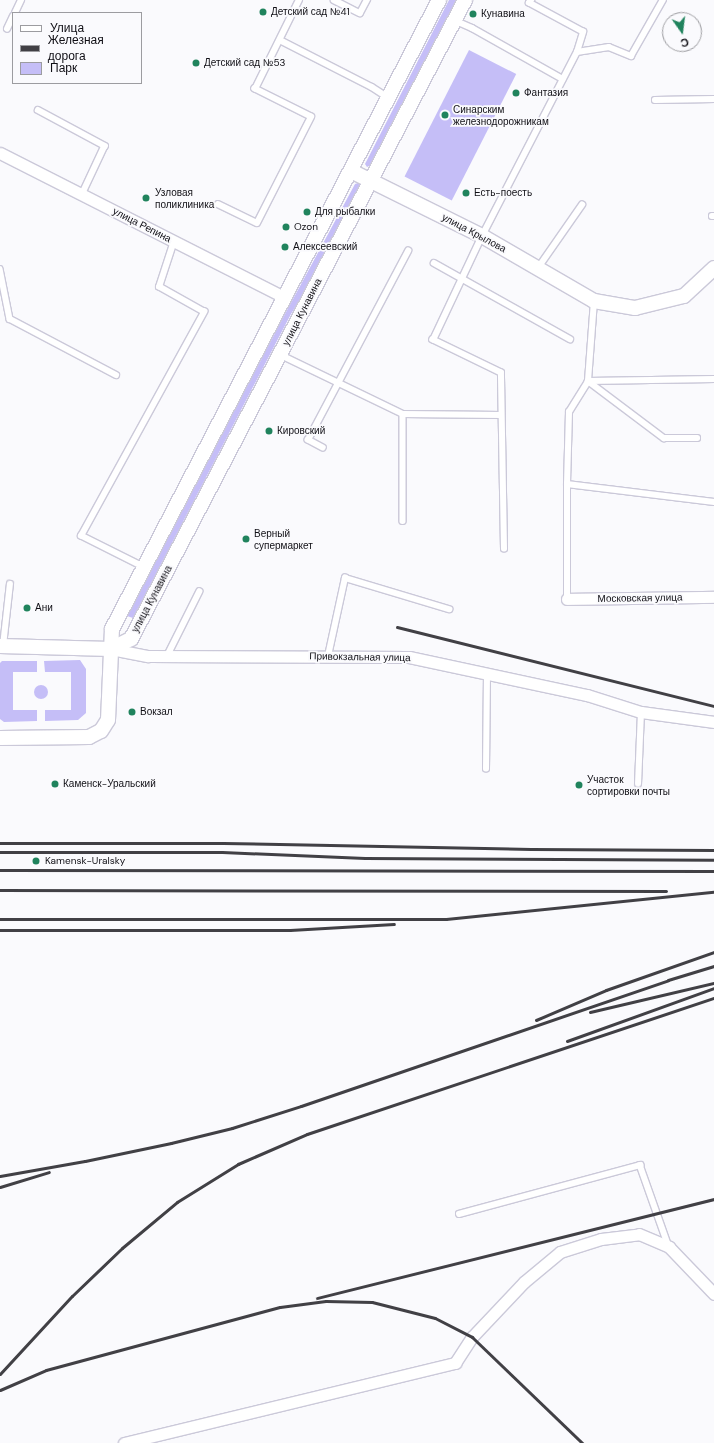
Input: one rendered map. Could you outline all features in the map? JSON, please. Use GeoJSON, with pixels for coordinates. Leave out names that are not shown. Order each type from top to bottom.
{"type":"FeatureCollection","features":[{"type":"Feature","properties":{"kind":"street"},"geometry":{"type":"LineString","coordinates":[[0,738],[89,737],[101,731],[108,720],[112,629],[439,0]]}},
{"type":"Feature","properties":{"kind":"street","name":"улица Кунавина"},"geometry":{"type":"LineString","coordinates":[[111,649],[130,639],[465,0]]}},
{"type":"Feature","properties":{"kind":"street","name":"улица Репина"},"geometry":{"type":"LineString","coordinates":[[0,153],[284,297]]}},
{"type":"Feature","properties":{"kind":"street","name":"улица Крылова"},"geometry":{"type":"LineString","coordinates":[[351,171],[482,236],[594,301]]}},
{"type":"Feature","properties":{"kind":"street"},"geometry":{"type":"LineString","coordinates":[[594,301],[635,308],[684,296],[714,268]]}},
{"type":"Feature","properties":{"kind":"street","name":"Московская улица"},"geometry":{"type":"LineString","coordinates":[[567,599],[714,596]]}},
{"type":"Feature","properties":{"kind":"street","name":"Привокзальная улица"},"geometry":{"type":"LineString","coordinates":[[2,646],[111,649],[148,656],[410,657],[587,696],[642,712],[714,722]]}},
{"type":"Feature","properties":{"kind":"street"},"geometry":{"type":"LineString","coordinates":[[124,1443],[455,1363],[472,1337],[524,1282],[560,1252],[601,1239],[639,1234],[669,1247],[714,1294]]}},
{"type":"Feature","properties":{"kind":"lane"},"geometry":{"type":"LineString","coordinates":[[15,12],[21,0]]}},
{"type":"Feature","properties":{"kind":"lane"},"geometry":{"type":"LineString","coordinates":[[218,204],[257,223],[311,117],[255,89],[299,0]]}},
{"type":"Feature","properties":{"kind":"lane"},"geometry":{"type":"LineString","coordinates":[[334,0],[360,12],[367,0]]}},
{"type":"Feature","properties":{"kind":"lane"},"geometry":{"type":"LineString","coordinates":[[504,549],[501,373],[434,340],[482,236],[577,52],[583,32],[529,3],[531,0]]}},
{"type":"Feature","properties":{"kind":"lane"},"geometry":{"type":"LineString","coordinates":[[577,52],[609,47],[631,56],[663,0]]}},
{"type":"Feature","properties":{"kind":"lane"},"geometry":{"type":"LineString","coordinates":[[7,29],[12,18]]}},
{"type":"Feature","properties":{"kind":"lane"},"geometry":{"type":"LineString","coordinates":[[454,20],[472,28],[563,79]]}},
{"type":"Feature","properties":{"kind":"lane"},"geometry":{"type":"LineString","coordinates":[[280,40],[372,87],[388,98]]}},
{"type":"Feature","properties":{"kind":"lane"},"geometry":{"type":"LineString","coordinates":[[655,100],[714,98]]}},
{"type":"Feature","properties":{"kind":"lane"},"geometry":{"type":"LineString","coordinates":[[38,110],[105,146],[82,195]]}},
{"type":"Feature","properties":{"kind":"lane"},"geometry":{"type":"LineString","coordinates":[[538,269],[582,205]]}},
{"type":"Feature","properties":{"kind":"lane"},"geometry":{"type":"LineString","coordinates":[[143,567],[81,536],[204,312],[159,287],[174,241]]}},
{"type":"Feature","properties":{"kind":"lane"},"geometry":{"type":"LineString","coordinates":[[323,448],[308,440],[408,251]]}},
{"type":"Feature","properties":{"kind":"lane"},"geometry":{"type":"LineString","coordinates":[[434,263],[570,339]]}},
{"type":"Feature","properties":{"kind":"lane"},"geometry":{"type":"LineString","coordinates":[[0,269],[2,290],[10,319],[116,376]]}},
{"type":"Feature","properties":{"kind":"lane"},"geometry":{"type":"LineString","coordinates":[[567,599],[567,484],[569,412],[588,381],[594,301]]}},
{"type":"Feature","properties":{"kind":"lane"},"geometry":{"type":"LineString","coordinates":[[280,355],[403,414],[501,415]]}},
{"type":"Feature","properties":{"kind":"lane"},"geometry":{"type":"LineString","coordinates":[[588,381],[714,379]]}},
{"type":"Feature","properties":{"kind":"lane"},"geometry":{"type":"LineString","coordinates":[[588,381],[664,438],[697,438]]}},
{"type":"Feature","properties":{"kind":"lane"},"geometry":{"type":"LineString","coordinates":[[403,414],[404,521]]}},
{"type":"Feature","properties":{"kind":"lane"},"geometry":{"type":"LineString","coordinates":[[567,484],[714,502]]}},
{"type":"Feature","properties":{"kind":"lane"},"geometry":{"type":"LineString","coordinates":[[328,656],[345,578],[449,609]]}},
{"type":"Feature","properties":{"kind":"lane"},"geometry":{"type":"LineString","coordinates":[[2,646],[10,584]]}},
{"type":"Feature","properties":{"kind":"lane"},"geometry":{"type":"LineString","coordinates":[[167,656],[199,592]]}},
{"type":"Feature","properties":{"kind":"lane"},"geometry":{"type":"LineString","coordinates":[[486,769],[487,674]]}},
{"type":"Feature","properties":{"kind":"lane"},"geometry":{"type":"LineString","coordinates":[[638,784],[642,712]]}},
{"type":"Feature","properties":{"kind":"lane"},"geometry":{"type":"LineString","coordinates":[[459,1214],[640,1165],[669,1247]]}},
{"type":"Feature","properties":{"kind":"green space"},"geometry":{"type":"Polygon","coordinates":[[[449,0],[456,0],[371,165],[367,167],[365,164],[449,0]]]}},
{"type":"Feature","properties":{"kind":"green space"},"geometry":{"type":"Polygon","coordinates":[[[469,50],[516,74],[452,201],[405,177],[469,50]]]}},
{"type":"Feature","properties":{"kind":"green space"},"geometry":{"type":"Polygon","coordinates":[[[358,183],[360,186],[304,293],[291,314],[133,618],[127,616],[286,312],[355,184],[358,183]]]}},
{"type":"Feature","properties":{"kind":"green space"},"geometry":{"type":"Polygon","coordinates":[[[80,660],[86,669],[86,713],[78,720],[45,721],[45,710],[71,710],[71,672],[45,672],[44,661],[80,660]]]}},
{"type":"Feature","properties":{"kind":"green space"},"geometry":{"type":"Polygon","coordinates":[[[2,661],[37,661],[37,672],[13,672],[13,710],[37,710],[37,721],[4,722],[0,719],[0,663],[2,661]]]}},
{"type":"Feature","properties":{"kind":"green space"},"geometry":{"type":"Polygon","coordinates":[[[38,685],[44,685],[48,689],[48,695],[44,699],[38,699],[34,695],[34,689],[38,685]]]}},
{"type":"Feature","properties":{"kind":"railway"},"geometry":{"type":"LineString","coordinates":[[397,627],[714,706]]}},
{"type":"Feature","properties":{"kind":"railway"},"geometry":{"type":"LineString","coordinates":[[0,843],[223,843],[531,849],[714,850]]}},
{"type":"Feature","properties":{"kind":"railway"},"geometry":{"type":"LineString","coordinates":[[0,852],[222,852],[365,858],[714,860]]}},
{"type":"Feature","properties":{"kind":"railway"},"geometry":{"type":"LineString","coordinates":[[0,870],[714,871]]}},
{"type":"Feature","properties":{"kind":"railway"},"geometry":{"type":"LineString","coordinates":[[0,890],[666,891]]}},
{"type":"Feature","properties":{"kind":"railway"},"geometry":{"type":"LineString","coordinates":[[0,919],[446,919],[714,892]]}},
{"type":"Feature","properties":{"kind":"railway"},"geometry":{"type":"LineString","coordinates":[[0,930],[290,930],[394,924]]}},
{"type":"Feature","properties":{"kind":"railway"},"geometry":{"type":"LineString","coordinates":[[536,1020],[606,990],[714,952]]}},
{"type":"Feature","properties":{"kind":"railway"},"geometry":{"type":"LineString","coordinates":[[0,1176],[85,1161],[171,1143],[232,1128],[301,1106],[668,980],[714,966]]}},
{"type":"Feature","properties":{"kind":"railway"},"geometry":{"type":"LineString","coordinates":[[590,1012],[714,983]]}},
{"type":"Feature","properties":{"kind":"railway"},"geometry":{"type":"LineString","coordinates":[[567,1041],[714,988]]}},
{"type":"Feature","properties":{"kind":"railway"},"geometry":{"type":"LineString","coordinates":[[0,1374],[72,1296],[122,1248],[177,1202],[238,1164],[307,1134],[714,998]]}},
{"type":"Feature","properties":{"kind":"railway"},"geometry":{"type":"LineString","coordinates":[[0,1187],[49,1172]]}},
{"type":"Feature","properties":{"kind":"railway"},"geometry":{"type":"LineString","coordinates":[[317,1298],[714,1199]]}},
{"type":"Feature","properties":{"kind":"railway"},"geometry":{"type":"LineString","coordinates":[[0,1390],[46,1370],[280,1307],[326,1301],[372,1302],[435,1318],[472,1337],[582,1443]]}},
{"type":"Feature","properties":{"kind":"place","name":"Детский сад №41"},"geometry":{"type":"Point","coordinates":[263,12]}},
{"type":"Feature","properties":{"kind":"place","name":"Кунавина"},"geometry":{"type":"Point","coordinates":[473,14]}},
{"type":"Feature","properties":{"kind":"place","name":"Детский сад №53"},"geometry":{"type":"Point","coordinates":[196,63]}},
{"type":"Feature","properties":{"kind":"place","name":"Фантазия"},"geometry":{"type":"Point","coordinates":[516,93]}},
{"type":"Feature","properties":{"kind":"place","name":"Синарским железнодорожникам"},"geometry":{"type":"Point","coordinates":[445,115]}},
{"type":"Feature","properties":{"kind":"place","name":"Есть-поесть"},"geometry":{"type":"Point","coordinates":[466,193]}},
{"type":"Feature","properties":{"kind":"place","name":"Узловая поликлиника"},"geometry":{"type":"Point","coordinates":[146,198]}},
{"type":"Feature","properties":{"kind":"place","name":"Для рыбалки"},"geometry":{"type":"Point","coordinates":[307,212]}},
{"type":"Feature","properties":{"kind":"place","name":"Ozon"},"geometry":{"type":"Point","coordinates":[286,227]}},
{"type":"Feature","properties":{"kind":"place","name":"Алексеевский"},"geometry":{"type":"Point","coordinates":[285,247]}},
{"type":"Feature","properties":{"kind":"place","name":"Кировский"},"geometry":{"type":"Point","coordinates":[269,431]}},
{"type":"Feature","properties":{"kind":"place","name":"Верный супермаркет"},"geometry":{"type":"Point","coordinates":[246,539]}},
{"type":"Feature","properties":{"kind":"place","name":"Ани"},"geometry":{"type":"Point","coordinates":[27,608]}},
{"type":"Feature","properties":{"kind":"place","name":"Вокзал"},"geometry":{"type":"Point","coordinates":[132,712]}},
{"type":"Feature","properties":{"kind":"place","name":"Каменск-Уральский"},"geometry":{"type":"Point","coordinates":[55,784]}},
{"type":"Feature","properties":{"kind":"place","name":"Участок сортировки почты"},"geometry":{"type":"Point","coordinates":[579,785]}},
{"type":"Feature","properties":{"kind":"place","name":"Kamensk-Uralsky"},"geometry":{"type":"Point","coordinates":[36,861]}}]}
